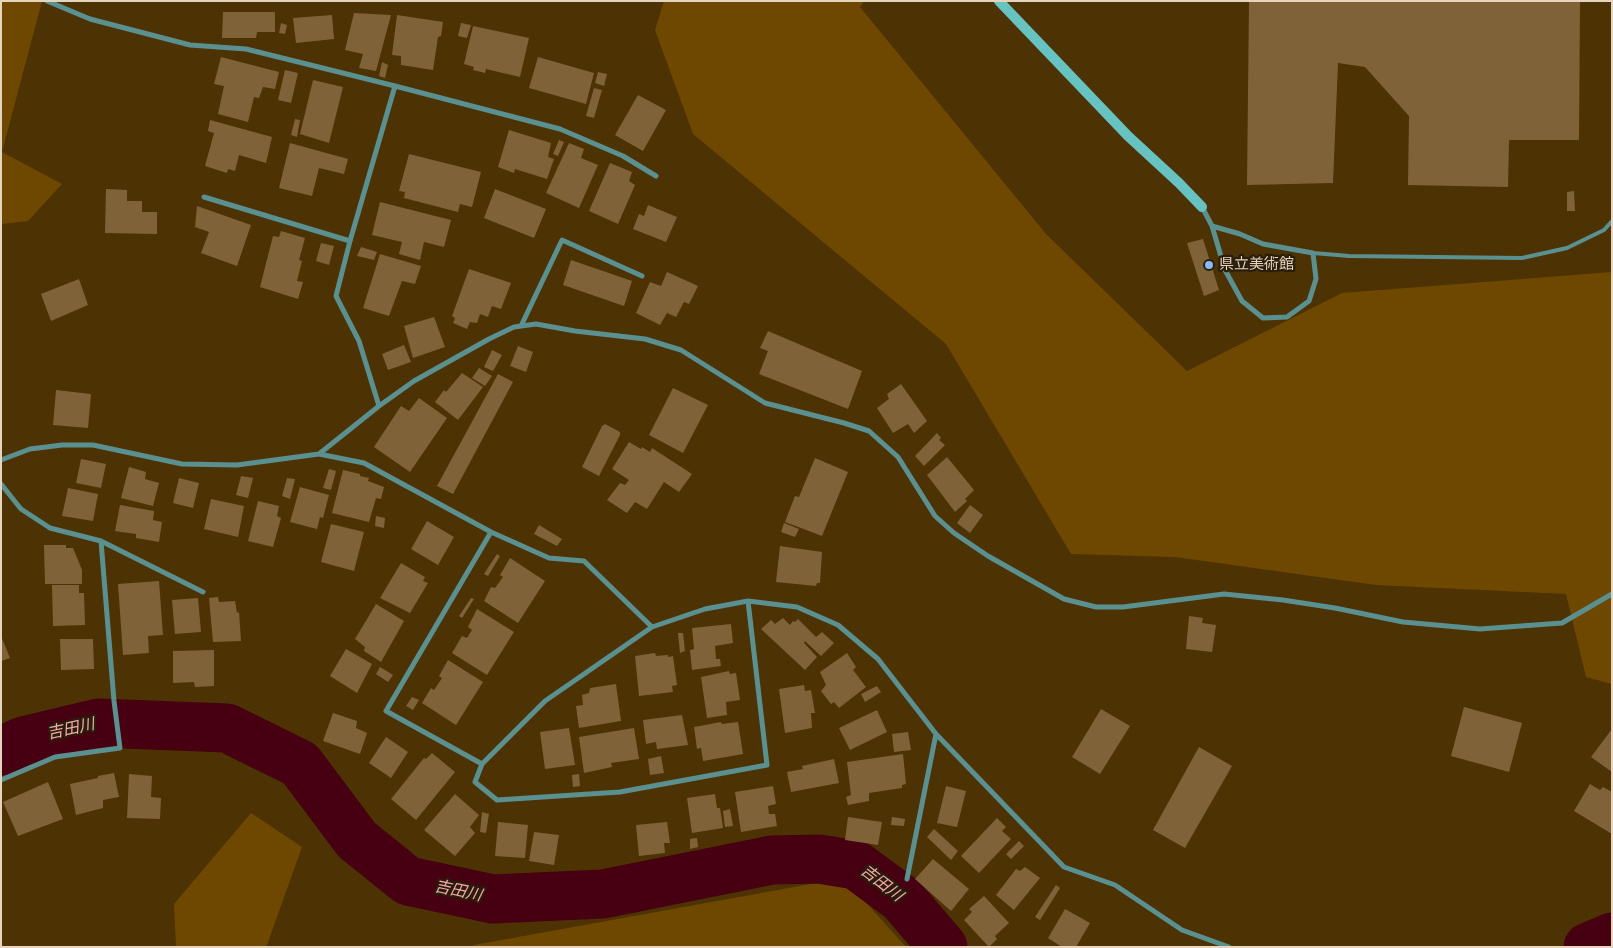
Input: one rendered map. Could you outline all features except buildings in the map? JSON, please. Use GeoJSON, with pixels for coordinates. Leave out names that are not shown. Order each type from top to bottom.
{"type":"FeatureCollection","features":[{"type":"Feature","properties":{"kind":"street"},"geometry":{"type":"LineString","coordinates":[[47,1],[90,19],[190,46],[246,49],[560,129],[622,156],[656,176]]}},
{"type":"Feature","properties":{"kind":"street"},"geometry":{"type":"LineString","coordinates":[[999,1],[1128,136],[1202,207],[1212,226],[1225,270],[1242,301],[1263,318],[1288,317],[1309,301],[1316,279],[1314,253],[1263,244],[1240,234],[1212,226]]}},
{"type":"Feature","properties":{"kind":"street"},"geometry":{"type":"LineString","coordinates":[[379,406],[359,341],[336,296],[395,86]]}},
{"type":"Feature","properties":{"kind":"street"},"geometry":{"type":"LineString","coordinates":[[204,197],[350,241]]}},
{"type":"Feature","properties":{"kind":"street"},"geometry":{"type":"LineString","coordinates":[[521,326],[562,240],[642,276]]}},
{"type":"Feature","properties":{"kind":"street"},"geometry":{"type":"LineString","coordinates":[[319,454],[379,406],[414,381],[514,327],[536,324],[575,331],[645,339],[681,350],[765,402],[869,431],[898,457],[935,516],[954,533],[988,556],[1064,599],[1096,607],[1123,606],[1224,594],[1335,608],[1403,622],[1480,629],[1562,624],[1612,594]]}},
{"type":"Feature","properties":{"kind":"street"},"geometry":{"type":"LineString","coordinates":[[1,460],[30,449],[62,445],[93,445],[182,464],[237,465],[319,454],[364,462],[491,532],[549,558],[584,561],[652,627]]}},
{"type":"Feature","properties":{"kind":"street"},"geometry":{"type":"LineString","coordinates":[[1,484],[21,509],[50,528],[101,541],[203,592]]}},
{"type":"Feature","properties":{"kind":"street"},"geometry":{"type":"LineString","coordinates":[[482,764],[386,711],[491,532]]}},
{"type":"Feature","properties":{"kind":"street"},"geometry":{"type":"LineString","coordinates":[[1,780],[55,757],[120,748],[114,701],[101,541]]}},
{"type":"Feature","properties":{"kind":"street"},"geometry":{"type":"LineString","coordinates":[[748,601],[767,765],[620,792],[497,800],[475,782],[482,764],[545,701],[652,627],[705,609],[748,601],[798,607],[838,625],[878,658],[936,734],[1064,867],[1115,885],[1182,930],[1229,947]]}},
{"type":"Feature","properties":{"kind":"street"},"geometry":{"type":"LineString","coordinates":[[907,879],[936,734]]}},
{"type":"Feature","properties":{"kind":"lane"},"geometry":{"type":"LineString","coordinates":[[1314,253],[1348,256],[1522,258],[1567,248],[1604,230],[1612,221]]}},
{"type":"Feature","properties":{"kind":"shaded area"},"geometry":{"type":"Polygon","coordinates":[[[1,1],[42,1],[2,152],[62,184],[28,221],[1,224],[1,1]]]}},
{"type":"Feature","properties":{"kind":"shaded area"},"geometry":{"type":"Polygon","coordinates":[[[664,1],[864,1],[860,7],[1046,234],[1187,371],[1342,293],[1612,272],[1612,684],[1586,677],[1566,594],[1376,585],[1175,557],[1071,554],[946,344],[693,134],[655,30],[664,1]]]}},
{"type":"Feature","properties":{"kind":"shaded area"},"geometry":{"type":"Polygon","coordinates":[[[251,813],[302,847],[267,947],[176,947],[174,904],[251,813]]]}},
{"type":"Feature","properties":{"kind":"shaded area"},"geometry":{"type":"Polygon","coordinates":[[[844,878],[906,947],[471,947],[474,945],[844,878]]]}},
{"type":"Feature","properties":{"kind":"waterway","name":"吉田川"},"geometry":{"type":"LineString","coordinates":[[1,751],[23,741],[98,723],[227,728],[300,764],[357,840],[408,881],[493,899],[603,894],[772,860],[819,859],[856,865],[902,899],[943,947]]}},
{"type":"Feature","properties":{"kind":"waterway","name":"吉田川"},"geometry":{"type":"LineString","coordinates":[[1588,947],[1612,937]]}},
{"type":"Feature","properties":{"kind":"place","name":"県立美術館"},"geometry":{"type":"Point","coordinates":[1209,265]}}]}
